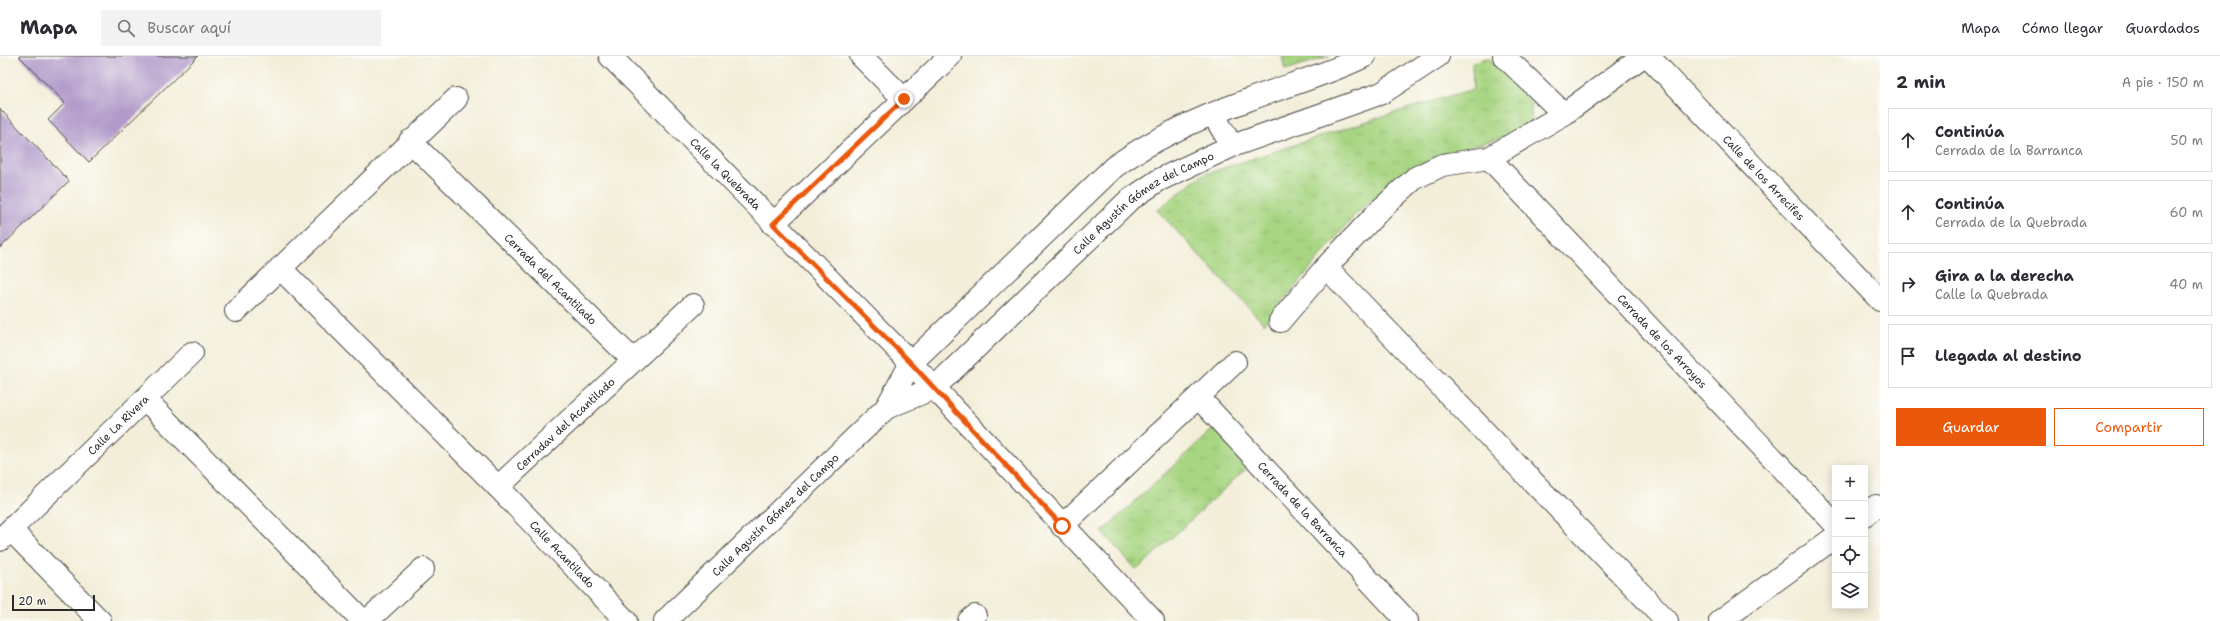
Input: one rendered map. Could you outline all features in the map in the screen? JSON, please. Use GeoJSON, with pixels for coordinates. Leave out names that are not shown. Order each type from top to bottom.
{"type":"FeatureCollection","features":[{"type":"Feature","properties":{"kind":"street","name":"Calle la Quebrada"},"geometry":{"type":"LineString","coordinates":[[610,56],[934,388]]}},
{"type":"Feature","properties":{"kind":"street"},"geometry":{"type":"LineString","coordinates":[[861,56],[904,99]]}},
{"type":"Feature","properties":{"kind":"street"},"geometry":{"type":"LineString","coordinates":[[773,224],[950,56]]}},
{"type":"Feature","properties":{"kind":"street","name":"Calle Agustín Gómez del Campo"},"geometry":{"type":"LineString","coordinates":[[665,621],[886,408],[911,363],[1114,167],[1151,143],[1213,114],[1332,71],[1365,56]]}},
{"type":"Feature","properties":{"kind":"street","name":"Calle Agustín Gómez del Campo"},"geometry":{"type":"LineString","coordinates":[[886,408],[934,388],[1128,201],[1160,180],[1232,146],[1382,93],[1438,56]]}},
{"type":"Feature","properties":{"kind":"street"},"geometry":{"type":"LineString","coordinates":[[1504,56],[1564,114]]}},
{"type":"Feature","properties":{"kind":"street"},"geometry":{"type":"LineString","coordinates":[[1280,321],[1326,267],[1380,210],[1415,178],[1442,165],[1489,158],[1564,114],[1643,56]]}},
{"type":"Feature","properties":{"kind":"street","name":"Calle de los Arrecifes"},"geometry":{"type":"LineString","coordinates":[[1648,56],[1880,300]]}},
{"type":"Feature","properties":{"kind":"street"},"geometry":{"type":"LineString","coordinates":[[236,311],[410,141],[456,99]]}},
{"type":"Feature","properties":{"kind":"street"},"geometry":{"type":"LineString","coordinates":[[1213,114],[1232,146]]}},
{"type":"Feature","properties":{"kind":"street","name":"Cerrada del Acantilado"},"geometry":{"type":"LineString","coordinates":[[410,141],[633,360]]}},
{"type":"Feature","properties":{"kind":"street","name":"Cerrada de los Arroyos"},"geometry":{"type":"LineString","coordinates":[[1489,158],[1832,521]]}},
{"type":"Feature","properties":{"kind":"street"},"geometry":{"type":"LineString","coordinates":[[1326,267],[1668,621]]}},
{"type":"Feature","properties":{"kind":"street"},"geometry":{"type":"LineString","coordinates":[[280,268],[498,487]]}},
{"type":"Feature","properties":{"kind":"street"},"geometry":{"type":"LineString","coordinates":[[633,360],[693,305]]}},
{"type":"Feature","properties":{"kind":"street"},"geometry":{"type":"LineString","coordinates":[[145,398],[192,353]]}},
{"type":"Feature","properties":{"kind":"street","name":"Cerradav del Acantilado"},"geometry":{"type":"LineString","coordinates":[[498,487],[633,360]]}},
{"type":"Feature","properties":{"kind":"street"},"geometry":{"type":"LineString","coordinates":[[1062,526],[1199,398],[1235,362]]}},
{"type":"Feature","properties":{"kind":"street"},"geometry":{"type":"LineString","coordinates":[[934,388],[1062,526],[1153,621]]}},
{"type":"Feature","properties":{"kind":"street","name":"Calle La Rivera"},"geometry":{"type":"LineString","coordinates":[[100,621],[5,535],[145,398],[363,621]]}},
{"type":"Feature","properties":{"kind":"street","name":"Cerrada de la Barranca"},"geometry":{"type":"LineString","coordinates":[[1199,398],[1407,621]]}},
{"type":"Feature","properties":{"kind":"street","name":"Calle Acantilado"},"geometry":{"type":"LineString","coordinates":[[498,487],[626,621]]}},
{"type":"Feature","properties":{"kind":"street"},"geometry":{"type":"LineString","coordinates":[[1720,621],[1832,539]]}},
{"type":"Feature","properties":{"kind":"street"},"geometry":{"type":"LineString","coordinates":[[367,621],[423,569]]}},
{"type":"Feature","properties":{"kind":"green space"},"geometry":{"type":"Polygon","coordinates":[[[1282,56],[1330,56],[1285,70],[1282,56]]]}},
{"type":"Feature","properties":{"kind":"green space"},"geometry":{"type":"Polygon","coordinates":[[[1487,58],[1502,67],[1530,102],[1532,121],[1519,133],[1440,155],[1402,175],[1355,215],[1264,324],[1157,210],[1202,175],[1374,119],[1473,89],[1472,63],[1487,58]]]}},
{"type":"Feature","properties":{"kind":"green space"},"geometry":{"type":"Polygon","coordinates":[[[1214,428],[1249,466],[1137,570],[1102,532],[1214,428]]]}},
{"type":"Feature","properties":{"kind":"building"},"geometry":{"type":"Polygon","coordinates":[[[19,56],[198,56],[89,162],[48,120],[65,103],[19,56]]]}},
{"type":"Feature","properties":{"kind":"building"},"geometry":{"type":"Polygon","coordinates":[[[0,109],[69,181],[0,248],[0,109]]]}},
{"type":"Feature","properties":{"kind":"route"},"geometry":{"type":"LineString","coordinates":[[904,99],[773,224],[911,363],[1062,526]]}}]}
